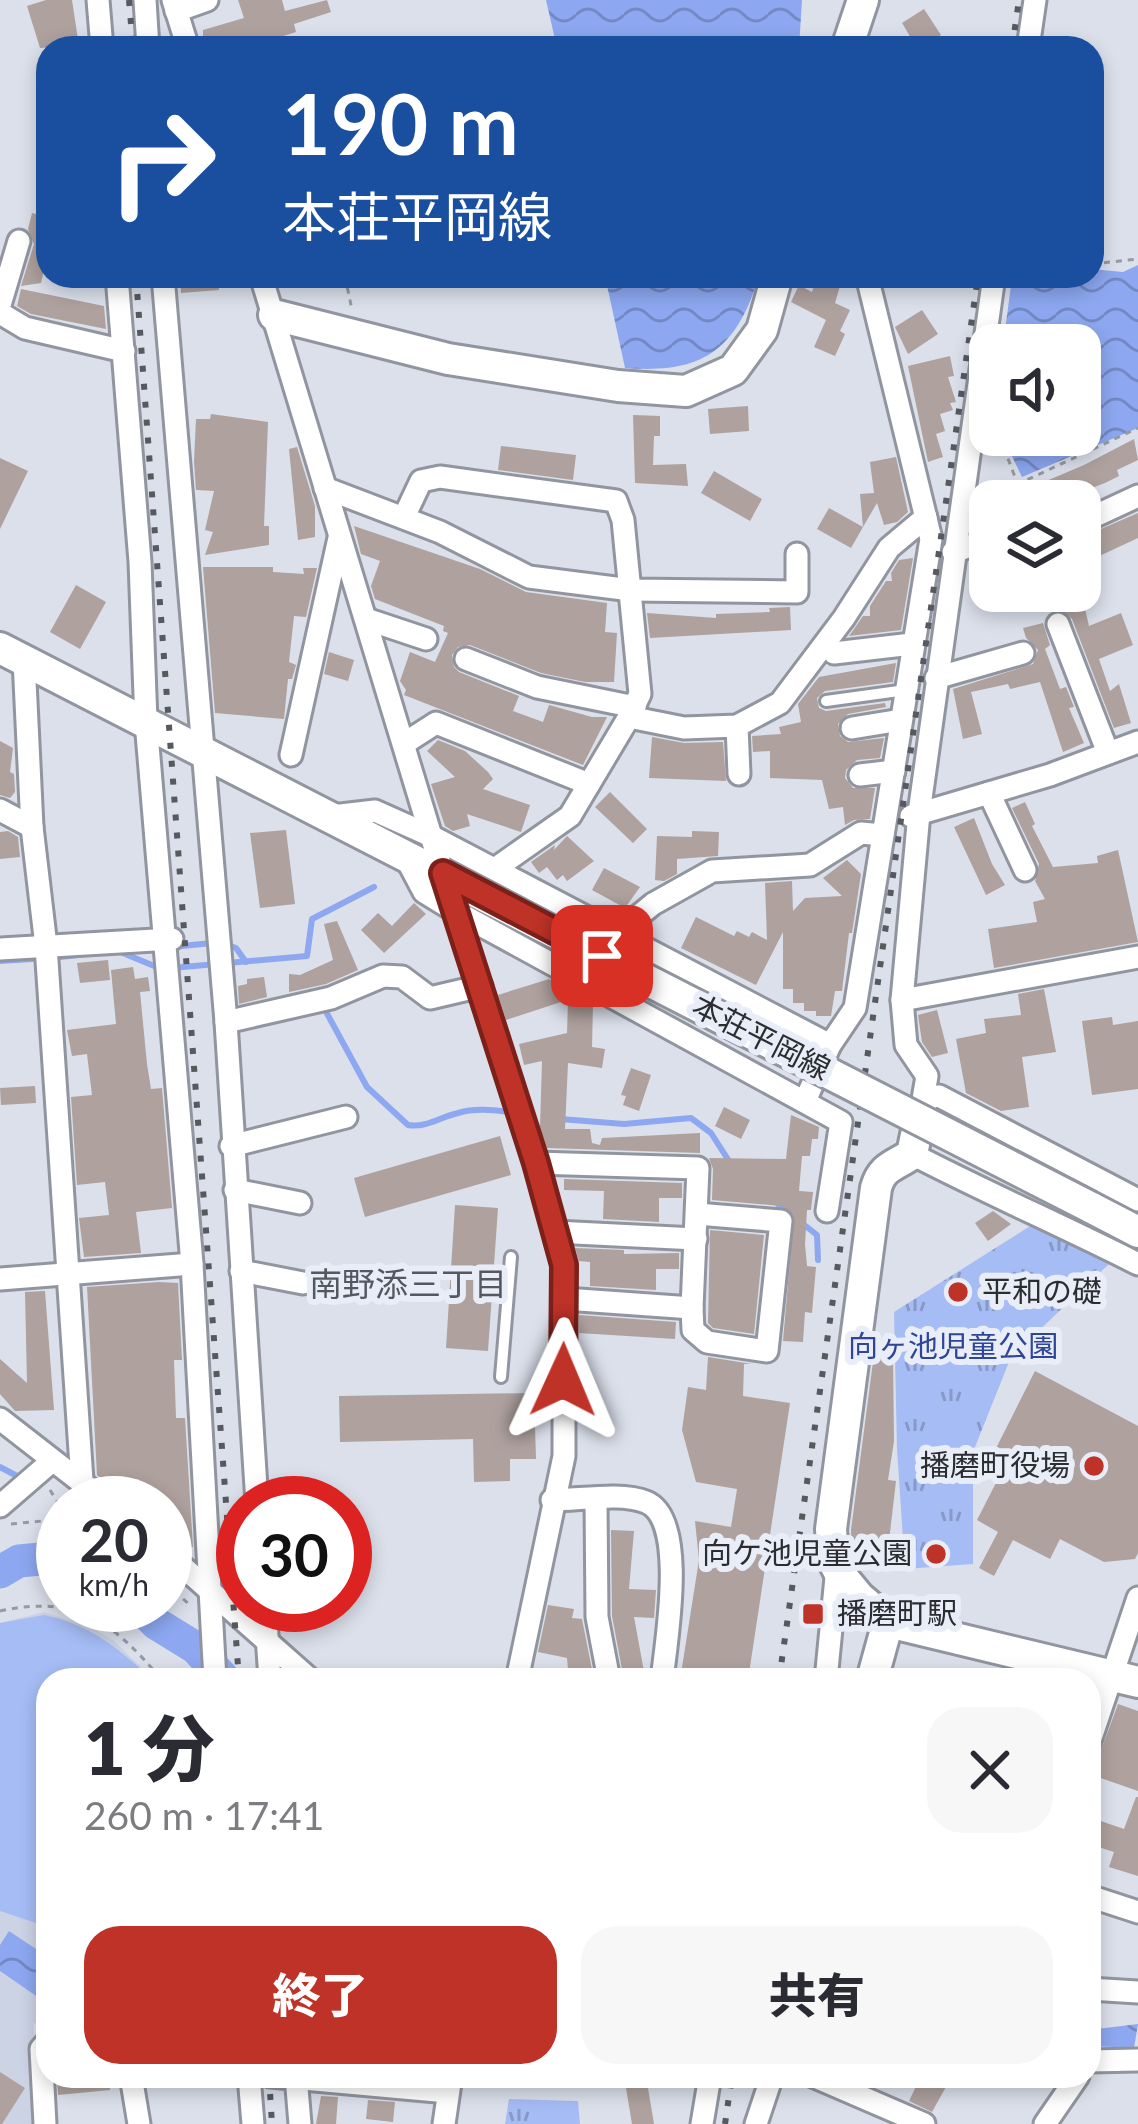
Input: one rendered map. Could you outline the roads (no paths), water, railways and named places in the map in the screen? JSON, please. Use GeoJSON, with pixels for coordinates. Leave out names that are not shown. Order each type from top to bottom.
{"type":"FeatureCollection","features":[{"type":"Feature","properties":{"kind":"street"},"geometry":{"type":"LineString","coordinates":[[98,0],[101,36]]}},
{"type":"Feature","properties":{"kind":"street"},"geometry":{"type":"LineString","coordinates":[[145,0],[147,36]]}},
{"type":"Feature","properties":{"kind":"street"},"geometry":{"type":"LineString","coordinates":[[184,36],[174,5],[207,0]]}},
{"type":"Feature","properties":{"kind":"street"},"geometry":{"type":"LineString","coordinates":[[851,36],[863,0]]}},
{"type":"Feature","properties":{"kind":"street"},"geometry":{"type":"LineString","coordinates":[[1030,36],[1035,0]]}},
{"type":"Feature","properties":{"kind":"street"},"geometry":{"type":"LineString","coordinates":[[19,241],[0,309],[25,328],[124,351]]}},
{"type":"Feature","properties":{"kind":"street"},"geometry":{"type":"LineString","coordinates":[[118,288],[140,562],[146,722],[170,939],[214,1668]]}},
{"type":"Feature","properties":{"kind":"street"},"geometry":{"type":"LineString","coordinates":[[164,288],[226,1022],[255,1476]]}},
{"type":"Feature","properties":{"kind":"street"},"geometry":{"type":"LineString","coordinates":[[265,288],[564,1265],[564,1456],[519,1668]]}},
{"type":"Feature","properties":{"kind":"street"},"geometry":{"type":"LineString","coordinates":[[274,315],[448,359],[618,386],[686,391],[733,370],[762,330],[774,288]]}},
{"type":"Feature","properties":{"kind":"street"},"geometry":{"type":"LineString","coordinates":[[805,1101],[830,1045],[855,1007],[931,539],[870,288]]}},
{"type":"Feature","properties":{"kind":"street"},"geometry":{"type":"LineString","coordinates":[[912,1154],[927,1076],[904,1037],[902,1000],[919,813],[992,288]]}},
{"type":"Feature","properties":{"kind":"street"},"geometry":{"type":"LineString","coordinates":[[404,517],[422,482],[440,477],[616,501],[623,520],[640,694],[570,815],[496,868]]}},
{"type":"Feature","properties":{"kind":"street"},"geometry":{"type":"LineString","coordinates":[[325,488],[506,556],[530,577],[631,590],[797,592],[797,554]]}},
{"type":"Feature","properties":{"kind":"street"},"geometry":{"type":"LineString","coordinates":[[1101,513],[1138,496]]}},
{"type":"Feature","properties":{"kind":"street"},"geometry":{"type":"LineString","coordinates":[[466,659],[533,696],[632,712],[684,736],[737,727],[780,703],[889,548],[926,517]]}},
{"type":"Feature","properties":{"kind":"street"},"geometry":{"type":"LineString","coordinates":[[291,754],[340,537]]}},
{"type":"Feature","properties":{"kind":"street"},"geometry":{"type":"LineString","coordinates":[[953,552],[969,546]]}},
{"type":"Feature","properties":{"kind":"street"},"geometry":{"type":"LineString","coordinates":[[366,619],[425,639]]}},
{"type":"Feature","properties":{"kind":"street"},"geometry":{"type":"LineString","coordinates":[[1058,623],[1108,753]]}},
{"type":"Feature","properties":{"kind":"street"},"geometry":{"type":"LineString","coordinates":[[834,653],[912,644]]}},
{"type":"Feature","properties":{"kind":"street"},"geometry":{"type":"LineString","coordinates":[[936,678],[1023,653]]}},
{"type":"Feature","properties":{"kind":"street"},"geometry":{"type":"LineString","coordinates":[[12,654],[46,946],[82,1476]]}},
{"type":"Feature","properties":{"kind":"street","name":"本荘平岡線"},"geometry":{"type":"LineString","coordinates":[[12,654],[1138,1232]]}},
{"type":"Feature","properties":{"kind":"street"},"geometry":{"type":"LineString","coordinates":[[852,728],[901,720]]}},
{"type":"Feature","properties":{"kind":"street"},"geometry":{"type":"LineString","coordinates":[[404,743],[436,723],[589,784]]}},
{"type":"Feature","properties":{"kind":"street"},"geometry":{"type":"LineString","coordinates":[[737,727],[740,774]]}},
{"type":"Feature","properties":{"kind":"street"},"geometry":{"type":"LineString","coordinates":[[619,932],[653,904],[712,872],[810,865],[861,833],[1138,742]]}},
{"type":"Feature","properties":{"kind":"street"},"geometry":{"type":"LineString","coordinates":[[860,775],[894,771]]}},
{"type":"Feature","properties":{"kind":"street"},"geometry":{"type":"LineString","coordinates":[[989,793],[1025,870]]}},
{"type":"Feature","properties":{"kind":"street"},"geometry":{"type":"LineString","coordinates":[[0,810],[32,827]]}},
{"type":"Feature","properties":{"kind":"street"},"geometry":{"type":"LineString","coordinates":[[332,816],[375,811],[431,836],[830,1045]]}},
{"type":"Feature","properties":{"kind":"street"},"geometry":{"type":"LineString","coordinates":[[402,852],[424,892],[841,1122],[827,1211]]}},
{"type":"Feature","properties":{"kind":"street"},"geometry":{"type":"LineString","coordinates":[[0,949],[170,939]]}},
{"type":"Feature","properties":{"kind":"street"},"geometry":{"type":"LineString","coordinates":[[902,1000],[1138,957]]}},
{"type":"Feature","properties":{"kind":"street"},"geometry":{"type":"LineString","coordinates":[[226,1022],[331,998],[383,976],[402,977],[430,998],[481,986]]}},
{"type":"Feature","properties":{"kind":"street"},"geometry":{"type":"LineString","coordinates":[[915,1058],[959,1108]]}},
{"type":"Feature","properties":{"kind":"street"},"geometry":{"type":"LineString","coordinates":[[922,1107],[934,1094],[1138,1200]]}},
{"type":"Feature","properties":{"kind":"street"},"geometry":{"type":"LineString","coordinates":[[231,1146],[346,1117]]}},
{"type":"Feature","properties":{"kind":"street"},"geometry":{"type":"LineString","coordinates":[[912,1154],[1138,1264]]}},
{"type":"Feature","properties":{"kind":"street"},"geometry":{"type":"LineString","coordinates":[[828,1668],[840,1588],[831,1529],[876,1188],[887,1166],[912,1154]]}},
{"type":"Feature","properties":{"kind":"street"},"geometry":{"type":"LineString","coordinates":[[536,1163],[698,1168],[693,1330],[707,1342],[767,1351],[781,1221],[697,1214]]}},
{"type":"Feature","properties":{"kind":"street"},"geometry":{"type":"LineString","coordinates":[[235,1190],[299,1203]]}},
{"type":"Feature","properties":{"kind":"street"},"geometry":{"type":"LineString","coordinates":[[555,1232],[696,1240]]}},
{"type":"Feature","properties":{"kind":"street"},"geometry":{"type":"LineString","coordinates":[[0,1279],[192,1264]]}},
{"type":"Feature","properties":{"kind":"street"},"geometry":{"type":"LineString","coordinates":[[241,1271],[304,1283]]}},
{"type":"Feature","properties":{"kind":"street"},"geometry":{"type":"LineString","coordinates":[[565,1299],[692,1308]]}},
{"type":"Feature","properties":{"kind":"street"},"geometry":{"type":"LineString","coordinates":[[0,1419],[44,1468],[67,1476]]}},
{"type":"Feature","properties":{"kind":"street"},"geometry":{"type":"LineString","coordinates":[[0,1506],[44,1468]]}},
{"type":"Feature","properties":{"kind":"street"},"geometry":{"type":"LineString","coordinates":[[553,1500],[640,1499],[657,1508],[667,1523],[670,1612],[663,1668]]}},
{"type":"Feature","properties":{"kind":"street"},"geometry":{"type":"LineString","coordinates":[[596,1500],[597,1617],[607,1668]]}},
{"type":"Feature","properties":{"kind":"street"},"geometry":{"type":"LineString","coordinates":[[192,1574],[298,1668]]}},
{"type":"Feature","properties":{"kind":"street"},"geometry":{"type":"LineString","coordinates":[[840,1588],[887,1622],[1082,1668]]}},
{"type":"Feature","properties":{"kind":"street"},"geometry":{"type":"LineString","coordinates":[[1101,1721],[1124,1678],[1138,1598]]}},
{"type":"Feature","properties":{"kind":"street"},"geometry":{"type":"LineString","coordinates":[[875,1668],[887,1622]]}},
{"type":"Feature","properties":{"kind":"street"},"geometry":{"type":"LineString","coordinates":[[267,1632],[269,1668]]}},
{"type":"Feature","properties":{"kind":"street"},"geometry":{"type":"LineString","coordinates":[[1101,1900],[1138,1912]]}},
{"type":"Feature","properties":{"kind":"street"},"geometry":{"type":"LineString","coordinates":[[1101,1990],[1138,1992]]}},
{"type":"Feature","properties":{"kind":"street"},"geometry":{"type":"LineString","coordinates":[[1101,2061],[1138,2060]]}},
{"type":"Feature","properties":{"kind":"street"},"geometry":{"type":"LineString","coordinates":[[43,2088],[45,2124]]}},
{"type":"Feature","properties":{"kind":"street"},"geometry":{"type":"LineString","coordinates":[[133,2088],[139,2124]]}},
{"type":"Feature","properties":{"kind":"street"},"geometry":{"type":"LineString","coordinates":[[250,2088],[253,2124]]}},
{"type":"Feature","properties":{"kind":"street"},"geometry":{"type":"LineString","coordinates":[[297,2088],[300,2124]]}},
{"type":"Feature","properties":{"kind":"street"},"geometry":{"type":"LineString","coordinates":[[444,2124],[449,2088]]}},
{"type":"Feature","properties":{"kind":"street"},"geometry":{"type":"LineString","coordinates":[[702,2124],[708,2088]]}},
{"type":"Feature","properties":{"kind":"street"},"geometry":{"type":"LineString","coordinates":[[756,2124],[768,2088]]}},
{"type":"Feature","properties":{"kind":"street"},"geometry":{"type":"LineString","coordinates":[[841,2088],[924,2124]]}},
{"type":"Feature","properties":{"kind":"street"},"geometry":{"type":"LineString","coordinates":[[1045,2124],[1070,2088]]}},
{"type":"Feature","properties":{"kind":"lane"},"geometry":{"type":"LineString","coordinates":[[826,701],[905,690]]}},
{"type":"Feature","properties":{"kind":"lane"},"geometry":{"type":"LineString","coordinates":[[501,1377],[512,1257]]}},
{"type":"Feature","properties":{"kind":"water"},"geometry":{"type":"Polygon","coordinates":[[[546,0],[802,0],[800,36],[554,36],[546,0]]]}},
{"type":"Feature","properties":{"kind":"water"},"geometry":{"type":"Polygon","coordinates":[[[1138,265],[1138,428],[1101,444],[1101,324],[1006,324],[1011,288],[1104,288],[1104,270],[1123,272],[1138,265]]]}},
{"type":"Feature","properties":{"kind":"water"},"geometry":{"type":"Polygon","coordinates":[[[608,288],[755,288],[739,323],[712,352],[675,367],[625,368],[608,288]]]}},
{"type":"Feature","properties":{"kind":"water"},"geometry":{"type":"Polygon","coordinates":[[[1012,456],[1072,456],[1022,477],[1012,456]]]}},
{"type":"Feature","properties":{"kind":"water"},"geometry":{"type":"Polygon","coordinates":[[[9,1931],[36,1949],[36,1996],[0,1971],[0,1945],[9,1931]]]}},
{"type":"Feature","properties":{"kind":"water"},"geometry":{"type":"Polygon","coordinates":[[[1138,2024],[1134,2048],[1101,2047],[1101,2029],[1138,2024]]]}},
{"type":"Feature","properties":{"kind":"waterway"},"geometry":{"type":"LineString","coordinates":[[172,968],[307,956],[312,919],[374,887]]}},
{"type":"Feature","properties":{"kind":"waterway"},"geometry":{"type":"LineString","coordinates":[[172,947],[212,943]]}},
{"type":"Feature","properties":{"kind":"waterway"},"geometry":{"type":"LineString","coordinates":[[225,944],[236,948],[246,962]]}},
{"type":"Feature","properties":{"kind":"waterway"},"geometry":{"type":"LineString","coordinates":[[118,951],[159,968]]}},
{"type":"Feature","properties":{"kind":"waterway"},"geometry":{"type":"LineString","coordinates":[[60,957],[87,954]]}},
{"type":"Feature","properties":{"kind":"waterway"},"geometry":{"type":"LineString","coordinates":[[0,961],[32,959]]}},
{"type":"Feature","properties":{"kind":"waterway"},"geometry":{"type":"LineString","coordinates":[[324,1008],[367,1087],[408,1125],[471,1110],[510,1112]]}},
{"type":"Feature","properties":{"kind":"waterway"},"geometry":{"type":"LineString","coordinates":[[560,1119],[624,1124],[691,1118],[711,1133],[729,1161]]}},
{"type":"Feature","properties":{"kind":"waterway"},"geometry":{"type":"LineString","coordinates":[[774,1201],[817,1235],[818,1260]]}},
{"type":"Feature","properties":{"kind":"waterway"},"geometry":{"type":"LineString","coordinates":[[0,1467],[19,1477]]}},
{"type":"Feature","properties":{"kind":"waterway"},"geometry":{"type":"LineString","coordinates":[[0,1572],[19,1561],[36,1559]]}},
{"type":"Feature","properties":{"kind":"waterway"},"geometry":{"type":"LineString","coordinates":[[170,1632],[196,1648],[214,1668]]}},
{"type":"Feature","properties":{"kind":"railway"},"geometry":{"type":"LineString","coordinates":[[129,0],[132,36]]}},
{"type":"Feature","properties":{"kind":"railway"},"geometry":{"type":"LineString","coordinates":[[1014,36],[1019,0]]}},
{"type":"Feature","properties":{"kind":"railway"},"geometry":{"type":"LineString","coordinates":[[137,288],[238,1668]]}},
{"type":"Feature","properties":{"kind":"railway"},"geometry":{"type":"LineString","coordinates":[[781,1668],[976,288]]}},
{"type":"Feature","properties":{"kind":"railway"},"geometry":{"type":"LineString","coordinates":[[270,2088],[272,2124]]}},
{"type":"Feature","properties":{"kind":"railway"},"geometry":{"type":"LineString","coordinates":[[725,2124],[730,2088]]}},
{"type":"Feature","properties":{"kind":"place","name":"平和の礎"},"geometry":{"type":"Point","coordinates":[958,1292]}},
{"type":"Feature","properties":{"kind":"place","name":"播磨町役場"},"geometry":{"type":"Point","coordinates":[1094,1466]}},
{"type":"Feature","properties":{"kind":"place","name":"向ケ池児童公園"},"geometry":{"type":"Point","coordinates":[936,1554]}},
{"type":"Feature","properties":{"kind":"place","name":"播磨町駅"},"geometry":{"type":"Point","coordinates":[813,1614]}},
{"type":"Feature","properties":{"kind":"district","name":"南野添三丁目"},"geometry":{"type":"Point","coordinates":[408,1284]}},
{"type":"Feature","properties":{"kind":"park label","name":"向ヶ池児童公園"},"geometry":{"type":"Point","coordinates":[953,1347]}}]}
